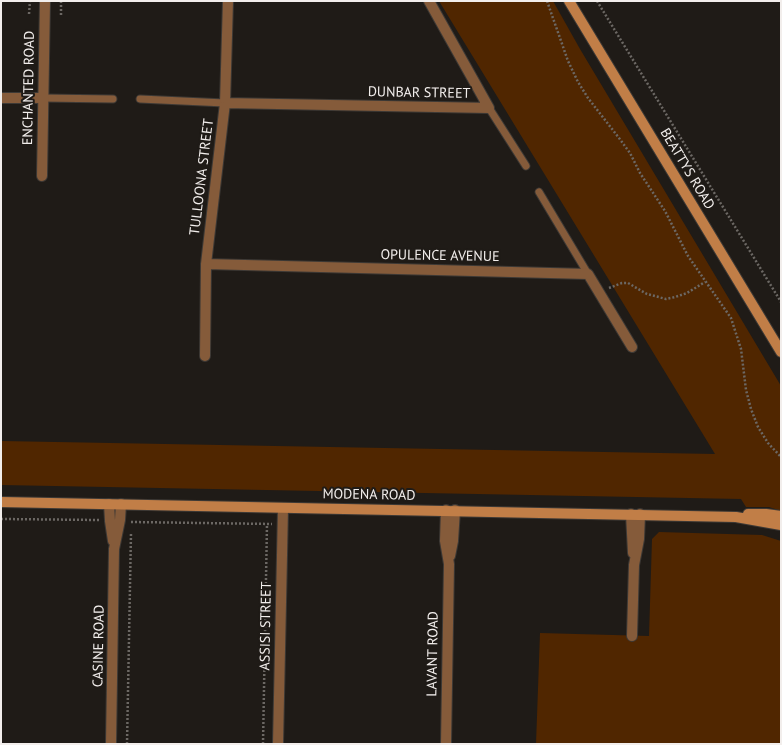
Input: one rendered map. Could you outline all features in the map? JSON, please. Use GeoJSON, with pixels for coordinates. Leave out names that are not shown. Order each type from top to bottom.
{"type":"FeatureCollection","features":[{"type":"Feature","properties":{"kind":"street","name":"ENCHANTED ROAD"},"geometry":{"type":"LineString","coordinates":[[42,176],[45,1]]}},
{"type":"Feature","properties":{"kind":"street","name":"TULLOONA STREET"},"geometry":{"type":"LineString","coordinates":[[205,356],[206,264],[225,103],[228,1]]}},
{"type":"Feature","properties":{"kind":"street","name":"DUNBAR STREET"},"geometry":{"type":"LineString","coordinates":[[429,1],[489,108]]}},
{"type":"Feature","properties":{"kind":"street","name":"BEATTYS ROAD"},"geometry":{"type":"LineString","coordinates":[[569,1],[781,352]]}},
{"type":"Feature","properties":{"kind":"street"},"geometry":{"type":"LineString","coordinates":[[1,98],[43,98]]}},
{"type":"Feature","properties":{"kind":"street","name":"DUNBAR STREET"},"geometry":{"type":"LineString","coordinates":[[225,103],[489,108]]}},
{"type":"Feature","properties":{"kind":"street","name":"OPULENCE AVENUE"},"geometry":{"type":"LineString","coordinates":[[206,264],[588,274]]}},
{"type":"Feature","properties":{"kind":"street"},"geometry":{"type":"LineString","coordinates":[[588,274],[632,347]]}},
{"type":"Feature","properties":{"kind":"street","name":"MODENA ROAD"},"geometry":{"type":"LineString","coordinates":[[1,502],[635,514],[736,517],[781,525]]}},
{"type":"Feature","properties":{"kind":"street","name":"CASINE ROAD"},"geometry":{"type":"LineString","coordinates":[[110,504],[115,520]]}},
{"type":"Feature","properties":{"kind":"street","name":"CASINE ROAD"},"geometry":{"type":"LineString","coordinates":[[111,744],[115,520],[121,504]]}},
{"type":"Feature","properties":{"kind":"street","name":"ASSISI STREET"},"geometry":{"type":"LineString","coordinates":[[278,744],[283,508]]}},
{"type":"Feature","properties":{"kind":"street","name":"LAVANT ROAD"},"geometry":{"type":"LineString","coordinates":[[446,744],[449,564],[453,541],[450,510]]}},
{"type":"Feature","properties":{"kind":"street","name":"MODENA ROAD"},"geometry":{"type":"LineString","coordinates":[[736,517],[755,513],[781,516]]}},
{"type":"Feature","properties":{"kind":"street"},"geometry":{"type":"LineString","coordinates":[[632,636],[634,565],[639,539],[635,514]]}},
{"type":"Feature","properties":{"kind":"lane"},"geometry":{"type":"LineString","coordinates":[[43,98],[113,100]]}},
{"type":"Feature","properties":{"kind":"lane"},"geometry":{"type":"LineString","coordinates":[[140,99],[225,103]]}},
{"type":"Feature","properties":{"kind":"lane"},"geometry":{"type":"LineString","coordinates":[[489,108],[526,166]]}},
{"type":"Feature","properties":{"kind":"lane"},"geometry":{"type":"LineString","coordinates":[[539,192],[588,274]]}},
{"type":"Feature","properties":{"kind":"path"},"geometry":{"type":"LineString","coordinates":[[29,14],[30,1]]}},
{"type":"Feature","properties":{"kind":"path"},"geometry":{"type":"LineString","coordinates":[[61,1],[61,15]]}},
{"type":"Feature","properties":{"kind":"path"},"geometry":{"type":"LineString","coordinates":[[547,1],[568,61],[578,82],[588,98],[630,153],[640,173],[665,211],[688,256],[731,318],[741,349],[746,390],[751,409],[758,427],[768,443],[781,457]]}},
{"type":"Feature","properties":{"kind":"path"},"geometry":{"type":"LineString","coordinates":[[596,1],[781,302]]}},
{"type":"Feature","properties":{"kind":"path"},"geometry":{"type":"LineString","coordinates":[[600,293],[622,282],[628,283],[647,294],[666,299],[686,293],[705,282]]}},
{"type":"Feature","properties":{"kind":"path"},"geometry":{"type":"LineString","coordinates":[[1,518],[282,524]]}},
{"type":"Feature","properties":{"kind":"path"},"geometry":{"type":"LineString","coordinates":[[127,744],[131,521]]}},
{"type":"Feature","properties":{"kind":"path"},"geometry":{"type":"LineString","coordinates":[[263,744],[267,524]]}},
{"type":"Feature","properties":{"kind":"shaded area"},"geometry":{"type":"Polygon","coordinates":[[[439,1],[553,1],[580,49],[781,386],[781,511],[769,507],[746,507],[741,499],[1,485],[1,441],[715,454],[439,1]]]}},
{"type":"Feature","properties":{"kind":"shaded area"},"geometry":{"type":"Polygon","coordinates":[[[659,532],[762,535],[781,541],[781,744],[536,744],[540,633],[649,636],[652,539],[659,532]]]}}]}
